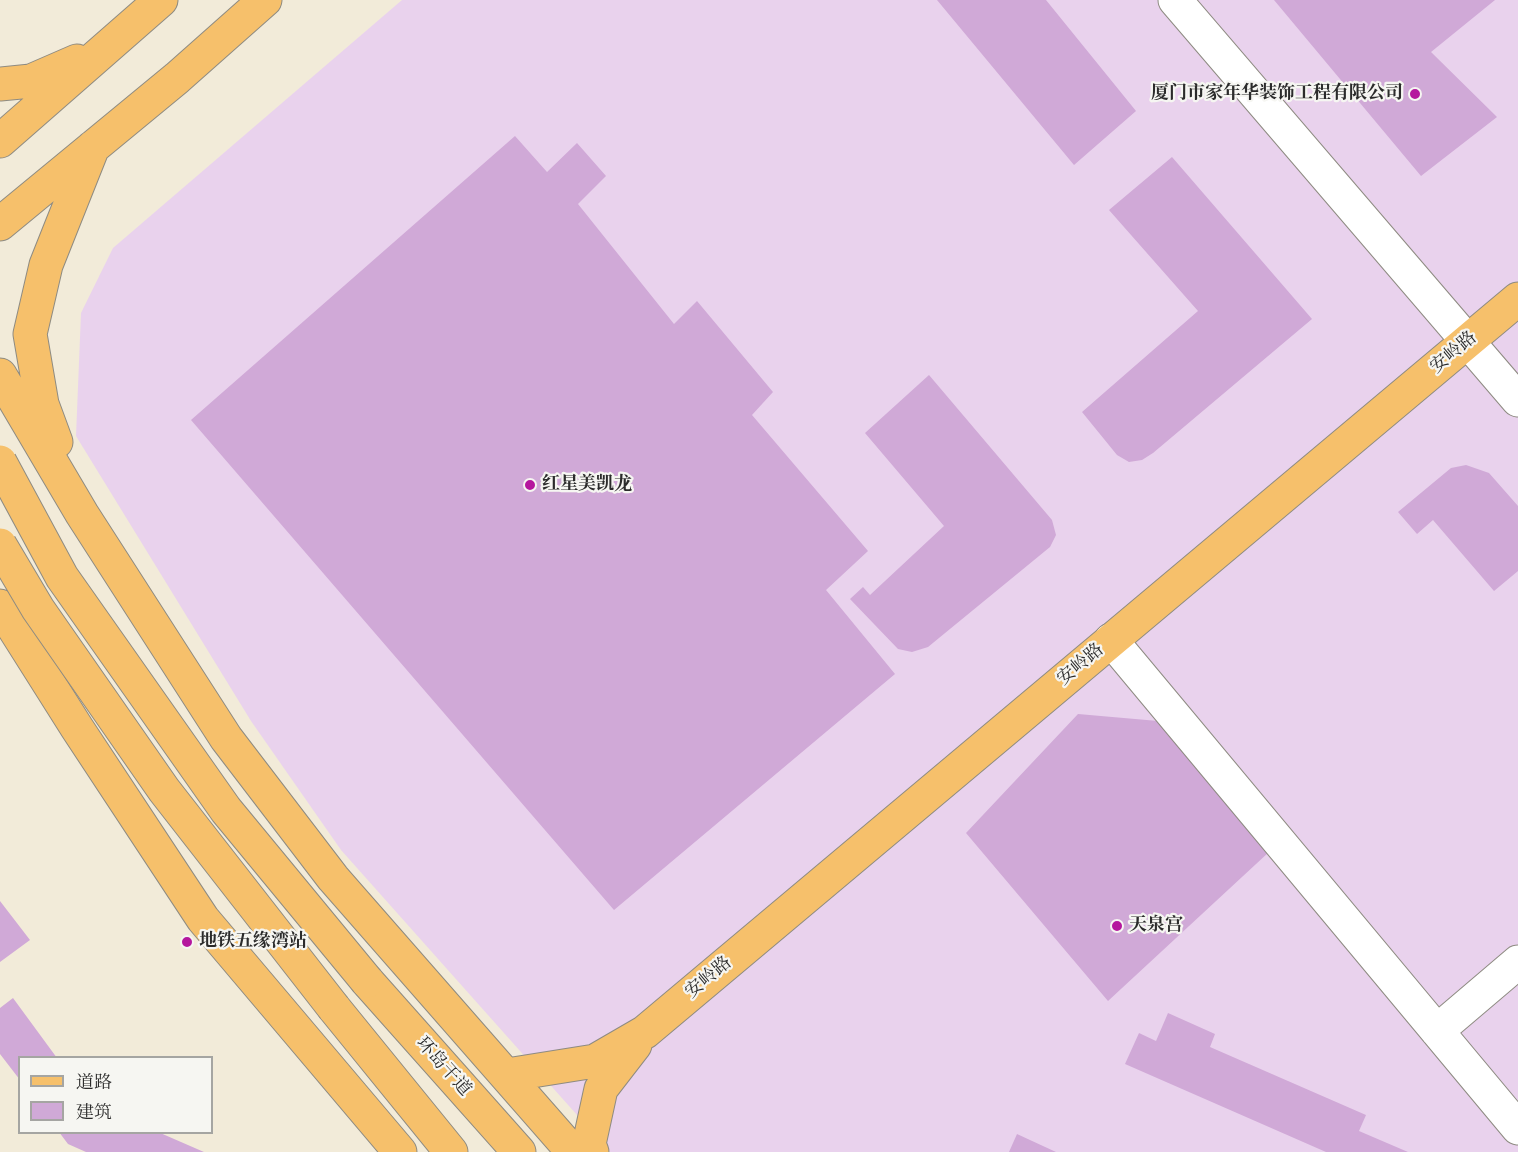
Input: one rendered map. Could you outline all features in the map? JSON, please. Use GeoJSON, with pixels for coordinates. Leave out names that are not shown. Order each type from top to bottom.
{"type":"FeatureCollection","features":[{"type":"Feature","properties":{"kind":"main road"},"geometry":{"type":"LineString","coordinates":[[0,141],[161,0]]}},
{"type":"Feature","properties":{"kind":"main road"},"geometry":{"type":"LineString","coordinates":[[0,224],[177,78],[265,0]]}},
{"type":"Feature","properties":{"kind":"main road"},"geometry":{"type":"LineString","coordinates":[[0,84],[30,81],[106,48]]}},
{"type":"Feature","properties":{"kind":"main road"},"geometry":{"type":"LineString","coordinates":[[82,514],[42,404],[30,334],[46,265],[93,147]]}},
{"type":"Feature","properties":{"kind":"main road","name":"安岭路"},"geometry":{"type":"LineString","coordinates":[[645,1032],[1518,299]]}},
{"type":"Feature","properties":{"kind":"main road"},"geometry":{"type":"LineString","coordinates":[[0,375],[82,514],[226,738],[333,878],[573,1152]]}},
{"type":"Feature","properties":{"kind":"main road","name":"环岛干道"},"geometry":{"type":"LineString","coordinates":[[0,462],[62,577],[220,800],[367,981],[519,1152]]}},
{"type":"Feature","properties":{"kind":"main road"},"geometry":{"type":"LineString","coordinates":[[0,545],[38,609],[164,790],[334,1008],[451,1152]]}},
{"type":"Feature","properties":{"kind":"main road"},"geometry":{"type":"LineString","coordinates":[[0,606],[202,919],[400,1152]]}},
{"type":"Feature","properties":{"kind":"main road"},"geometry":{"type":"LineString","coordinates":[[507,1075],[595,1061],[645,1032]]}},
{"type":"Feature","properties":{"kind":"main road"},"geometry":{"type":"LineString","coordinates":[[592,1152],[589,1144],[601,1089],[645,1032]]}},
{"type":"Feature","properties":{"kind":"street"},"geometry":{"type":"LineString","coordinates":[[1175,0],[1518,400]]}},
{"type":"Feature","properties":{"kind":"street"},"geometry":{"type":"LineString","coordinates":[[1111,640],[1518,1128]]}},
{"type":"Feature","properties":{"kind":"street"},"geometry":{"type":"LineString","coordinates":[[1437,1031],[1518,962]]}},
{"type":"Feature","properties":{"kind":"shaded area"},"geometry":{"type":"Polygon","coordinates":[[[402,0],[1518,0],[1518,1152],[610,1152],[341,850],[251,721],[76,436],[81,313],[113,248],[402,0]]]}},
{"type":"Feature","properties":{"kind":"building"},"geometry":{"type":"Polygon","coordinates":[[[937,0],[1046,0],[1136,111],[1074,165],[937,0]]]}},
{"type":"Feature","properties":{"kind":"building"},"geometry":{"type":"Polygon","coordinates":[[[1274,0],[1495,0],[1431,52],[1497,117],[1421,176],[1274,0]]]}},
{"type":"Feature","properties":{"kind":"building","name":"红星美凯龙"},"geometry":{"type":"Polygon","coordinates":[[[515,136],[547,172],[577,143],[606,176],[578,204],[674,324],[697,301],[773,392],[752,415],[868,551],[826,590],[895,674],[614,910],[191,420],[515,136]]]}},
{"type":"Feature","properties":{"kind":"building"},"geometry":{"type":"Polygon","coordinates":[[[1172,157],[1312,319],[1153,453],[1142,460],[1129,462],[1117,455],[1082,412],[1198,311],[1109,210],[1172,157]]]}},
{"type":"Feature","properties":{"kind":"building"},"geometry":{"type":"Polygon","coordinates":[[[929,375],[1052,520],[1056,535],[1050,547],[928,647],[912,652],[898,649],[850,599],[863,587],[870,595],[944,526],[865,433],[929,375]]]}},
{"type":"Feature","properties":{"kind":"building"},"geometry":{"type":"Polygon","coordinates":[[[1466,465],[1489,473],[1518,506],[1518,571],[1494,591],[1433,520],[1417,534],[1398,512],[1451,468],[1466,465]]]}},
{"type":"Feature","properties":{"kind":"building","name":"天泉宫"},"geometry":{"type":"Polygon","coordinates":[[[1078,714],[1158,721],[1269,852],[1108,1001],[966,833],[1078,714]]]}},
{"type":"Feature","properties":{"kind":"building"},"geometry":{"type":"Polygon","coordinates":[[[0,901],[30,940],[0,962],[0,901]]]}},
{"type":"Feature","properties":{"kind":"building"},"geometry":{"type":"Polygon","coordinates":[[[13,998],[56,1056],[18,1056],[18,1077],[0,1054],[0,1008],[13,998]]]}},
{"type":"Feature","properties":{"kind":"building"},"geometry":{"type":"Polygon","coordinates":[[[1168,1013],[1215,1034],[1210,1047],[1366,1115],[1359,1131],[1408,1152],[1326,1152],[1125,1064],[1139,1033],[1156,1041],[1168,1013]]]}},
{"type":"Feature","properties":{"kind":"building"},"geometry":{"type":"Polygon","coordinates":[[[60,1134],[163,1134],[204,1152],[86,1152],[68,1144],[60,1134]]]}},
{"type":"Feature","properties":{"kind":"building"},"geometry":{"type":"Polygon","coordinates":[[[1017,1134],[1056,1152],[1009,1152],[1017,1134]]]}},
{"type":"Feature","properties":{"kind":"place","name":"厦门市家年华装饰工程有限公司"},"geometry":{"type":"Point","coordinates":[1415,94]}},
{"type":"Feature","properties":{"kind":"place","name":"红星美凯龙"},"geometry":{"type":"Point","coordinates":[530,485]}},
{"type":"Feature","properties":{"kind":"place","name":"天泉宫"},"geometry":{"type":"Point","coordinates":[1117,926]}},
{"type":"Feature","properties":{"kind":"place","name":"地铁五缘湾站"},"geometry":{"type":"Point","coordinates":[187,942]}}]}
